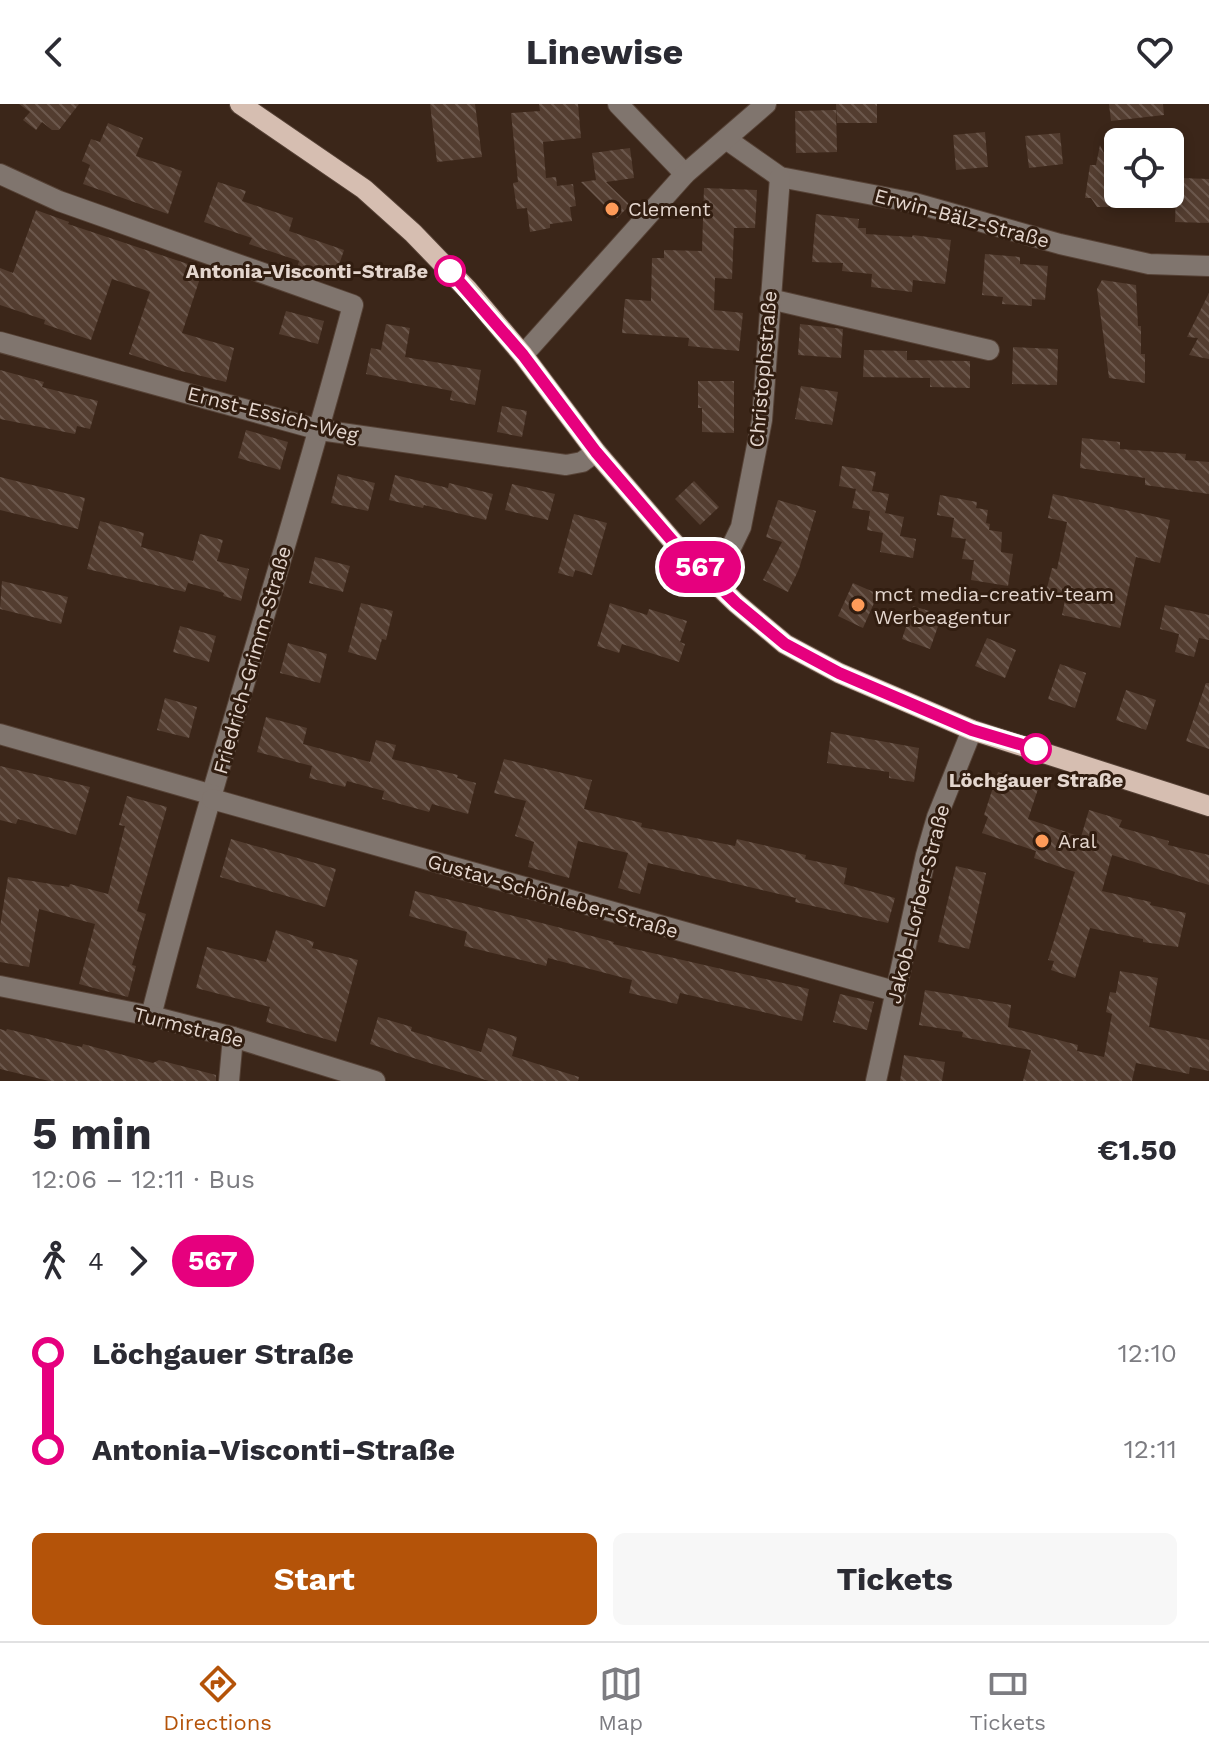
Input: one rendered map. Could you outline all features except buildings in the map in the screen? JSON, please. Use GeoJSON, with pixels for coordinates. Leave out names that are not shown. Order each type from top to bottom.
{"type":"FeatureCollection","features":[{"type":"Feature","properties":{"kind":"main road"},"geometry":{"type":"LineString","coordinates":[[240,104],[364,189],[413,233],[468,290],[523,355],[596,452],[675,544],[736,603],[785,644],[839,673],[972,730],[1209,806]]}},
{"type":"Feature","properties":{"kind":"street"},"geometry":{"type":"LineString","coordinates":[[618,104],[685,174]]}},
{"type":"Feature","properties":{"kind":"street"},"geometry":{"type":"LineString","coordinates":[[523,355],[685,174],[766,104]]}},
{"type":"Feature","properties":{"kind":"street","name":"Erwin-Bälz-Straße"},"geometry":{"type":"LineString","coordinates":[[726,139],[780,177],[915,203],[1060,244],[1149,264],[1209,266]]}},
{"type":"Feature","properties":{"kind":"street","name":"Friedrich-Grimm-Straße"},"geometry":{"type":"LineString","coordinates":[[0,174],[59,201],[353,305],[320,430],[179,909],[151,1016]]}},
{"type":"Feature","properties":{"kind":"street","name":"Christophstraße"},"geometry":{"type":"LineString","coordinates":[[726,558],[741,527],[762,420],[780,177]]}},
{"type":"Feature","properties":{"kind":"street"},"geometry":{"type":"LineString","coordinates":[[770,299],[989,350]]}},
{"type":"Feature","properties":{"kind":"street","name":"Ernst-Essich-Weg"},"geometry":{"type":"LineString","coordinates":[[0,342],[320,430],[566,465],[582,462],[596,452]]}},
{"type":"Feature","properties":{"kind":"street","name":"Jakob-Lorber-Straße"},"geometry":{"type":"LineString","coordinates":[[876,1081],[923,867],[937,817],[972,730]]}},
{"type":"Feature","properties":{"kind":"street","name":"Gustav-Schönleber-Straße"},"geometry":{"type":"LineString","coordinates":[[0,734],[894,991]]}},
{"type":"Feature","properties":{"kind":"street","name":"Turmstraße"},"geometry":{"type":"LineString","coordinates":[[0,986],[151,1016],[233,1037],[375,1081]]}},
{"type":"Feature","properties":{"kind":"street"},"geometry":{"type":"LineString","coordinates":[[229,1081],[233,1037]]}},
{"type":"Feature","properties":{"kind":"bus line","name":"567"},"geometry":{"type":"LineString","coordinates":[[450,271],[523,355],[596,452],[675,544],[736,603],[785,644],[839,673],[972,730],[1036,749]]}},
{"type":"Feature","properties":{"kind":"place","name":"Clement"},"geometry":{"type":"Point","coordinates":[612,209]}},
{"type":"Feature","properties":{"kind":"place","name":"Antonia-Visconti-Straße"},"geometry":{"type":"Point","coordinates":[450,271]}},
{"type":"Feature","properties":{"kind":"place","name":"mct media-creativ-team Werbeagentur"},"geometry":{"type":"Point","coordinates":[858,605]}},
{"type":"Feature","properties":{"kind":"place","name":"Löchgauer Straße"},"geometry":{"type":"Point","coordinates":[1036,749]}},
{"type":"Feature","properties":{"kind":"place","name":"Aral"},"geometry":{"type":"Point","coordinates":[1042,841]}}]}
